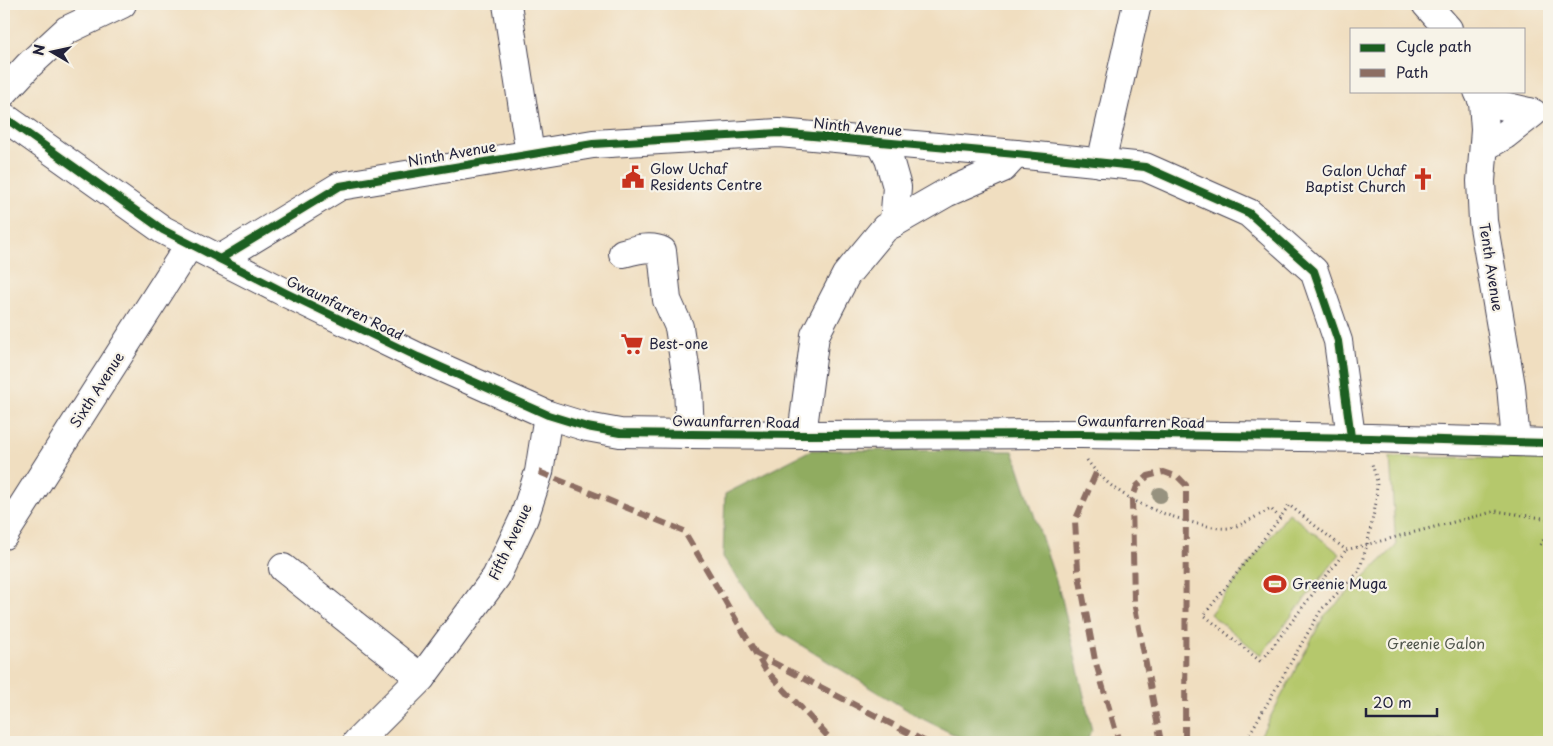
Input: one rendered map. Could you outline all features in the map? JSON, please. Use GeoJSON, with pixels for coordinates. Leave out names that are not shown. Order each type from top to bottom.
{"type":"FeatureCollection","features":[{"type":"Feature","properties":{"kind":"street"},"geometry":{"type":"LineString","coordinates":[[4,92],[29,65],[67,30],[122,4]]}},
{"type":"Feature","properties":{"kind":"street"},"geometry":{"type":"LineString","coordinates":[[507,4],[530,154]]}},
{"type":"Feature","properties":{"kind":"street"},"geometry":{"type":"LineString","coordinates":[[1101,162],[1137,4]]}},
{"type":"Feature","properties":{"kind":"street"},"geometry":{"type":"LineString","coordinates":[[1426,4],[1447,28]]}},
{"type":"Feature","properties":{"kind":"street"},"geometry":{"type":"LineString","coordinates":[[1480,97],[1492,103],[1541,108]]}},
{"type":"Feature","properties":{"kind":"street","name":"Tenth Avenue"},"geometry":{"type":"LineString","coordinates":[[1480,97],[1485,130],[1481,181],[1483,221],[1511,386],[1516,442]]}},
{"type":"Feature","properties":{"kind":"street"},"geometry":{"type":"LineString","coordinates":[[1484,147],[1505,136],[1541,108]]}},
{"type":"Feature","properties":{"kind":"street","name":"Gwaunfarren Road"},"geometry":{"type":"LineString","coordinates":[[4,117],[163,230],[418,357],[548,415],[587,427],[620,433],[802,435],[1081,434],[1549,443]]}},
{"type":"Feature","properties":{"kind":"street","name":"Ninth Avenue"},"geometry":{"type":"LineString","coordinates":[[220,259],[340,186],[593,144],[778,133],[1144,167],[1249,213],[1314,271],[1338,341],[1361,438]]}},
{"type":"Feature","properties":{"kind":"street","name":"Ninth Avenue"},"geometry":{"type":"LineString","coordinates":[[880,142],[889,159],[897,187],[894,223]]}},
{"type":"Feature","properties":{"kind":"street"},"geometry":{"type":"LineString","coordinates":[[802,435],[815,335],[846,275],[886,228],[946,193],[1002,168],[1016,154]]}},
{"type":"Feature","properties":{"kind":"street","name":"Sixth Avenue"},"geometry":{"type":"LineString","coordinates":[[4,535],[190,244]]}},
{"type":"Feature","properties":{"kind":"street"},"geometry":{"type":"LineString","coordinates":[[623,252],[644,249],[658,249],[662,251],[667,300],[679,327],[688,386],[690,434]]}},
{"type":"Feature","properties":{"kind":"street","name":"Fifth Avenue"},"geometry":{"type":"LineString","coordinates":[[357,742],[421,678],[496,577],[524,518],[539,472],[548,415]]}},
{"type":"Feature","properties":{"kind":"street"},"geometry":{"type":"LineString","coordinates":[[283,568],[421,678]]}},
{"type":"Feature","properties":{"kind":"path"},"geometry":{"type":"LineString","coordinates":[[1081,434],[1081,452],[1096,473],[1113,488],[1132,500],[1164,514],[1216,528],[1230,528],[1271,510],[1280,518]]}},
{"type":"Feature","properties":{"kind":"path"},"geometry":{"type":"LineString","coordinates":[[1245,742],[1322,610],[1359,571],[1376,503],[1377,481],[1370,457],[1361,438]]}},
{"type":"Feature","properties":{"kind":"path"},"geometry":{"type":"LineString","coordinates":[[1346,550],[1289,505],[1204,615],[1261,662],[1346,550],[1496,511],[1548,519],[1549,521]]}},
{"type":"Feature","properties":{"kind":"path"},"geometry":{"type":"LineString","coordinates":[[1540,545],[1549,532]]}},
{"type":"Feature","properties":{"kind":"green space"},"geometry":{"type":"Polygon","coordinates":[[[811,450],[1013,451],[1062,599],[1092,731],[1085,742],[969,742],[917,716],[773,628],[723,557],[725,494],[811,450]]]}},
{"type":"Feature","properties":{"kind":"green space","name":"Greenie Galon"},"geometry":{"type":"Polygon","coordinates":[[[1390,457],[1549,458],[1549,742],[1257,742],[1324,616],[1396,546],[1390,457]]]}},
{"type":"Feature","properties":{"kind":"green space","name":"Greenie Muga"},"geometry":{"type":"Polygon","coordinates":[[[1289,513],[1340,554],[1261,655],[1210,614],[1289,513]]]}},
{"type":"Feature","properties":{"kind":"marked path"},"geometry":{"type":"LineString","coordinates":[[539,472],[684,531],[765,669],[833,742]]}},
{"type":"Feature","properties":{"kind":"marked path"},"geometry":{"type":"LineString","coordinates":[[1161,742],[1134,602],[1132,500],[1137,486],[1148,476],[1164,472],[1178,477],[1186,485],[1185,742]]}},
{"type":"Feature","properties":{"kind":"marked path"},"geometry":{"type":"LineString","coordinates":[[1096,473],[1075,521],[1078,570],[1095,660],[1119,742]]}},
{"type":"Feature","properties":{"kind":"marked path"},"geometry":{"type":"LineString","coordinates":[[755,653],[926,742]]}},
{"type":"Feature","properties":{"kind":"cycle path"},"geometry":{"type":"LineString","coordinates":[[4,117],[163,230],[286,293],[418,357],[548,415],[587,427],[620,433],[802,435],[1081,434],[1371,438],[1549,443]]}},
{"type":"Feature","properties":{"kind":"cycle path"},"geometry":{"type":"LineString","coordinates":[[220,259],[340,186],[593,144],[779,133],[1145,167],[1249,213],[1314,271],[1338,341],[1351,437]]}},
{"type":"Feature","properties":{"kind":"place","name":"Glow Uchaf Residents Centre"},"geometry":{"type":"Point","coordinates":[633,177]}},
{"type":"Feature","properties":{"kind":"place","name":"Galon Uchaf Baptist Church"},"geometry":{"type":"Point","coordinates":[1423,179]}},
{"type":"Feature","properties":{"kind":"place","name":"Best-one"},"geometry":{"type":"Point","coordinates":[632,344]}},
{"type":"Feature","properties":{"kind":"place","name":"Greenie Muga"},"geometry":{"type":"Point","coordinates":[1275,584]}}]}
